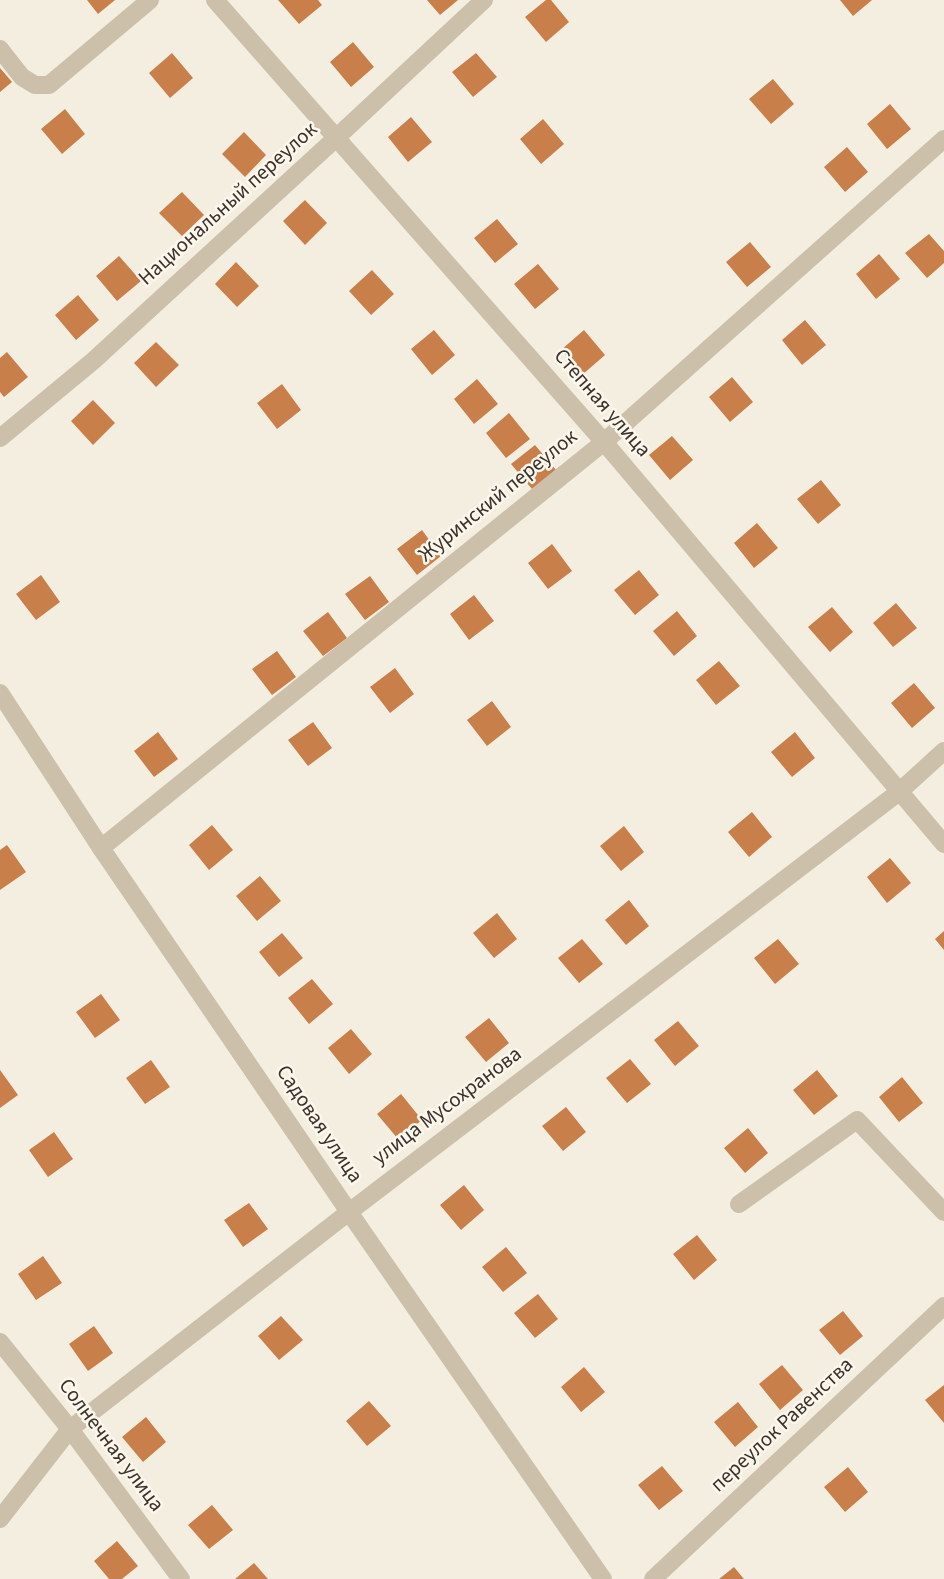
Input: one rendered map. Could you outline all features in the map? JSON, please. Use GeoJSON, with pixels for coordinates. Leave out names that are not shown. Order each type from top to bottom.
{"type":"FeatureCollection","features":[{"type":"Feature","properties":{"kind":"street"},"geometry":{"type":"LineString","coordinates":[[0,49],[22,77],[35,85],[49,85],[150,0]]}},
{"type":"Feature","properties":{"kind":"street","name":"Степная улица"},"geometry":{"type":"LineString","coordinates":[[215,0],[604,442],[944,844]]}},
{"type":"Feature","properties":{"kind":"street","name":"Национальный переулок"},"geometry":{"type":"LineString","coordinates":[[0,438],[93,361],[484,0]]}},
{"type":"Feature","properties":{"kind":"street","name":"Журинский переулок"},"geometry":{"type":"LineString","coordinates":[[101,848],[604,442],[944,139]]}},
{"type":"Feature","properties":{"kind":"street","name":"Садовая улица"},"geometry":{"type":"LineString","coordinates":[[0,693],[101,848],[603,1579]]}},
{"type":"Feature","properties":{"kind":"street","name":"улица Мусохранова"},"geometry":{"type":"LineString","coordinates":[[0,1519],[70,1429],[899,792],[944,751]]}},
{"type":"Feature","properties":{"kind":"street"},"geometry":{"type":"LineString","coordinates":[[739,1204],[857,1120],[944,1212]]}},
{"type":"Feature","properties":{"kind":"street","name":"переулок Равенства"},"geometry":{"type":"LineString","coordinates":[[653,1579],[944,1306]]}},
{"type":"Feature","properties":{"kind":"street","name":"Солнечная улица"},"geometry":{"type":"LineString","coordinates":[[0,1342],[70,1429],[181,1579]]}},
{"type":"Feature","properties":{"kind":"building"},"geometry":{"type":"Polygon","coordinates":[[[87,0],[115,0],[98,14],[87,0]]]}},
{"type":"Feature","properties":{"kind":"building"},"geometry":{"type":"Polygon","coordinates":[[[278,0],[318,0],[322,5],[299,24],[278,0]]]}},
{"type":"Feature","properties":{"kind":"building"},"geometry":{"type":"Polygon","coordinates":[[[427,0],[458,0],[440,15],[427,0]]]}},
{"type":"Feature","properties":{"kind":"building"},"geometry":{"type":"Polygon","coordinates":[[[546,0],[551,0],[569,22],[546,42],[525,17],[546,0]]]}},
{"type":"Feature","properties":{"kind":"building"},"geometry":{"type":"Polygon","coordinates":[[[840,0],[872,0],[853,16],[840,0]]]}},
{"type":"Feature","properties":{"kind":"building"},"geometry":{"type":"Polygon","coordinates":[[[353,42],[374,67],[351,87],[330,62],[353,42]]]}},
{"type":"Feature","properties":{"kind":"building"},"geometry":{"type":"Polygon","coordinates":[[[172,53],[193,78],[170,98],[149,73],[172,53]]]}},
{"type":"Feature","properties":{"kind":"building"},"geometry":{"type":"Polygon","coordinates":[[[476,53],[497,77],[473,97],[452,72],[476,53]]]}},
{"type":"Feature","properties":{"kind":"building"},"geometry":{"type":"Polygon","coordinates":[[[0,68],[12,82],[0,92],[0,68]]]}},
{"type":"Feature","properties":{"kind":"building"},"geometry":{"type":"Polygon","coordinates":[[[773,79],[794,104],[771,124],[749,99],[773,79]]]}},
{"type":"Feature","properties":{"kind":"building"},"geometry":{"type":"Polygon","coordinates":[[[890,104],[911,129],[887,149],[867,124],[890,104]]]}},
{"type":"Feature","properties":{"kind":"building"},"geometry":{"type":"Polygon","coordinates":[[[65,109],[85,134],[62,154],[41,129],[65,109]]]}},
{"type":"Feature","properties":{"kind":"building"},"geometry":{"type":"Polygon","coordinates":[[[411,117],[432,142],[408,162],[388,137],[411,117]]]}},
{"type":"Feature","properties":{"kind":"building"},"geometry":{"type":"Polygon","coordinates":[[[543,119],[564,144],[541,164],[520,139],[543,119]]]}},
{"type":"Feature","properties":{"kind":"building"},"geometry":{"type":"Polygon","coordinates":[[[244,132],[266,155],[245,177],[222,154],[244,132]]]}},
{"type":"Feature","properties":{"kind":"building"},"geometry":{"type":"Polygon","coordinates":[[[847,147],[868,172],[845,192],[824,167],[847,147]]]}},
{"type":"Feature","properties":{"kind":"building"},"geometry":{"type":"Polygon","coordinates":[[[182,192],[204,215],[182,236],[159,213],[182,192]]]}},
{"type":"Feature","properties":{"kind":"building"},"geometry":{"type":"Polygon","coordinates":[[[305,200],[327,223],[305,245],[283,221],[305,200]]]}},
{"type":"Feature","properties":{"kind":"building"},"geometry":{"type":"Polygon","coordinates":[[[497,219],[518,244],[495,263],[474,238],[497,219]]]}},
{"type":"Feature","properties":{"kind":"building"},"geometry":{"type":"Polygon","coordinates":[[[929,234],[944,251],[944,263],[927,278],[905,253],[929,234]]]}},
{"type":"Feature","properties":{"kind":"building"},"geometry":{"type":"Polygon","coordinates":[[[750,242],[771,267],[747,287],[726,262],[750,242]]]}},
{"type":"Feature","properties":{"kind":"building"},"geometry":{"type":"Polygon","coordinates":[[[879,254],[900,279],[876,299],[856,274],[879,254]]]}},
{"type":"Feature","properties":{"kind":"building"},"geometry":{"type":"Polygon","coordinates":[[[119,256],[141,281],[117,301],[96,276],[119,256]]]}},
{"type":"Feature","properties":{"kind":"building"},"geometry":{"type":"Polygon","coordinates":[[[236,262],[259,286],[237,307],[215,284],[236,262]]]}},
{"type":"Feature","properties":{"kind":"building"},"geometry":{"type":"Polygon","coordinates":[[[538,264],[559,289],[535,309],[514,284],[538,264]]]}},
{"type":"Feature","properties":{"kind":"building"},"geometry":{"type":"Polygon","coordinates":[[[372,270],[394,294],[371,315],[349,291],[372,270]]]}},
{"type":"Feature","properties":{"kind":"building"},"geometry":{"type":"Polygon","coordinates":[[[78,295],[99,320],[76,340],[55,315],[78,295]]]}},
{"type":"Feature","properties":{"kind":"building"},"geometry":{"type":"Polygon","coordinates":[[[805,320],[826,345],[802,365],[782,340],[805,320]]]}},
{"type":"Feature","properties":{"kind":"building"},"geometry":{"type":"Polygon","coordinates":[[[434,330],[455,355],[432,375],[411,349],[434,330]]]}},
{"type":"Feature","properties":{"kind":"building"},"geometry":{"type":"Polygon","coordinates":[[[584,330],[605,355],[582,375],[561,350],[584,330]]]}},
{"type":"Feature","properties":{"kind":"building"},"geometry":{"type":"Polygon","coordinates":[[[156,342],[179,365],[156,387],[134,363],[156,342]]]}},
{"type":"Feature","properties":{"kind":"building"},"geometry":{"type":"Polygon","coordinates":[[[7,352],[28,377],[4,397],[0,392],[0,358],[7,352]]]}},
{"type":"Feature","properties":{"kind":"building"},"geometry":{"type":"Polygon","coordinates":[[[732,377],[753,402],[730,422],[709,397],[732,377]]]}},
{"type":"Feature","properties":{"kind":"building"},"geometry":{"type":"Polygon","coordinates":[[[477,379],[498,404],[474,424],[454,399],[477,379]]]}},
{"type":"Feature","properties":{"kind":"building"},"geometry":{"type":"Polygon","coordinates":[[[282,384],[301,410],[277,429],[257,403],[282,384]]]}},
{"type":"Feature","properties":{"kind":"building"},"geometry":{"type":"Polygon","coordinates":[[[93,400],[115,423],[93,445],[71,421],[93,400]]]}},
{"type":"Feature","properties":{"kind":"building"},"geometry":{"type":"Polygon","coordinates":[[[509,413],[530,439],[506,458],[486,433],[509,413]]]}},
{"type":"Feature","properties":{"kind":"building"},"geometry":{"type":"Polygon","coordinates":[[[672,436],[693,460],[670,480],[649,455],[672,436]]]}},
{"type":"Feature","properties":{"kind":"building"},"geometry":{"type":"Polygon","coordinates":[[[535,445],[556,470],[532,489],[511,464],[535,445]]]}},
{"type":"Feature","properties":{"kind":"building"},"geometry":{"type":"Polygon","coordinates":[[[821,480],[841,505],[818,524],[797,499],[821,480]]]}},
{"type":"Feature","properties":{"kind":"building"},"geometry":{"type":"Polygon","coordinates":[[[757,523],[778,548],[754,568],[734,543],[757,523]]]}},
{"type":"Feature","properties":{"kind":"building"},"geometry":{"type":"Polygon","coordinates":[[[422,530],[441,556],[417,575],[397,549],[422,530]]]}},
{"type":"Feature","properties":{"kind":"building"},"geometry":{"type":"Polygon","coordinates":[[[552,544],[572,571],[548,589],[528,563],[552,544]]]}},
{"type":"Feature","properties":{"kind":"building"},"geometry":{"type":"Polygon","coordinates":[[[639,570],[659,595],[635,615],[614,590],[639,570]]]}},
{"type":"Feature","properties":{"kind":"building"},"geometry":{"type":"Polygon","coordinates":[[[41,575],[60,602],[36,620],[16,594],[41,575]]]}},
{"type":"Feature","properties":{"kind":"building"},"geometry":{"type":"Polygon","coordinates":[[[370,576],[389,602],[365,620],[345,594],[370,576]]]}},
{"type":"Feature","properties":{"kind":"building"},"geometry":{"type":"Polygon","coordinates":[[[474,595],[494,621],[469,640],[450,614],[474,595]]]}},
{"type":"Feature","properties":{"kind":"building"},"geometry":{"type":"Polygon","coordinates":[[[896,603],[917,628],[893,647],[873,623],[896,603]]]}},
{"type":"Feature","properties":{"kind":"building"},"geometry":{"type":"Polygon","coordinates":[[[832,607],[853,632],[830,652],[808,627],[832,607]]]}},
{"type":"Feature","properties":{"kind":"building"},"geometry":{"type":"Polygon","coordinates":[[[677,611],[697,636],[674,656],[653,631],[677,611]]]}},
{"type":"Feature","properties":{"kind":"building"},"geometry":{"type":"Polygon","coordinates":[[[328,612],[347,638],[323,656],[303,631],[328,612]]]}},
{"type":"Feature","properties":{"kind":"building"},"geometry":{"type":"Polygon","coordinates":[[[277,651],[296,677],[272,695],[252,669],[277,651]]]}},
{"type":"Feature","properties":{"kind":"building"},"geometry":{"type":"Polygon","coordinates":[[[719,661],[740,686],[716,705],[696,680],[719,661]]]}},
{"type":"Feature","properties":{"kind":"building"},"geometry":{"type":"Polygon","coordinates":[[[395,668],[414,694],[390,713],[370,687],[395,668]]]}},
{"type":"Feature","properties":{"kind":"building"},"geometry":{"type":"Polygon","coordinates":[[[914,683],[935,708],[912,728],[891,703],[914,683]]]}},
{"type":"Feature","properties":{"kind":"building"},"geometry":{"type":"Polygon","coordinates":[[[492,701],[511,727],[487,746],[467,720],[492,701]]]}},
{"type":"Feature","properties":{"kind":"building"},"geometry":{"type":"Polygon","coordinates":[[[313,722],[332,748],[308,766],[288,740],[313,722]]]}},
{"type":"Feature","properties":{"kind":"building"},"geometry":{"type":"Polygon","coordinates":[[[158,732],[178,759],[154,777],[134,751],[158,732]]]}},
{"type":"Feature","properties":{"kind":"building"},"geometry":{"type":"Polygon","coordinates":[[[795,732],[815,758],[792,777],[771,752],[795,732]]]}},
{"type":"Feature","properties":{"kind":"building"},"geometry":{"type":"Polygon","coordinates":[[[752,812],[772,837],[749,857],[728,832],[752,812]]]}},
{"type":"Feature","properties":{"kind":"building"},"geometry":{"type":"Polygon","coordinates":[[[212,825],[233,850],[209,870],[189,845],[212,825]]]}},
{"type":"Feature","properties":{"kind":"building"},"geometry":{"type":"Polygon","coordinates":[[[624,826],[644,852],[621,871],[600,846],[624,826]]]}},
{"type":"Feature","properties":{"kind":"building"},"geometry":{"type":"Polygon","coordinates":[[[7,845],[26,872],[0,890],[0,850],[7,845]]]}},
{"type":"Feature","properties":{"kind":"building"},"geometry":{"type":"Polygon","coordinates":[[[890,858],[911,883],[887,903],[867,877],[890,858]]]}},
{"type":"Feature","properties":{"kind":"building"},"geometry":{"type":"Polygon","coordinates":[[[260,876],[281,901],[257,921],[236,896],[260,876]]]}},
{"type":"Feature","properties":{"kind":"building"},"geometry":{"type":"Polygon","coordinates":[[[629,900],[649,926],[626,945],[605,920],[629,900]]]}},
{"type":"Feature","properties":{"kind":"building"},"geometry":{"type":"Polygon","coordinates":[[[497,913],[517,939],[494,958],[473,933],[497,913]]]}},
{"type":"Feature","properties":{"kind":"building"},"geometry":{"type":"Polygon","coordinates":[[[944,931],[944,950],[935,939],[944,931]]]}},
{"type":"Feature","properties":{"kind":"building"},"geometry":{"type":"Polygon","coordinates":[[[282,933],[303,958],[279,977],[259,952],[282,933]]]}},
{"type":"Feature","properties":{"kind":"building"},"geometry":{"type":"Polygon","coordinates":[[[582,939],[603,964],[579,983],[558,958],[582,939]]]}},
{"type":"Feature","properties":{"kind":"building"},"geometry":{"type":"Polygon","coordinates":[[[778,939],[799,964],[775,984],[754,958],[778,939]]]}},
{"type":"Feature","properties":{"kind":"building"},"geometry":{"type":"Polygon","coordinates":[[[312,979],[333,1004],[309,1024],[288,998],[312,979]]]}},
{"type":"Feature","properties":{"kind":"building"},"geometry":{"type":"Polygon","coordinates":[[[101,994],[120,1020],[95,1038],[76,1012],[101,994]]]}},
{"type":"Feature","properties":{"kind":"building"},"geometry":{"type":"Polygon","coordinates":[[[489,1018],[509,1043],[486,1062],[465,1037],[489,1018]]]}},
{"type":"Feature","properties":{"kind":"building"},"geometry":{"type":"Polygon","coordinates":[[[678,1021],[699,1046],[675,1066],[654,1040],[678,1021]]]}},
{"type":"Feature","properties":{"kind":"building"},"geometry":{"type":"Polygon","coordinates":[[[351,1029],[372,1054],[349,1074],[328,1048],[351,1029]]]}},
{"type":"Feature","properties":{"kind":"building"},"geometry":{"type":"Polygon","coordinates":[[[630,1059],[651,1084],[627,1103],[606,1078],[630,1059]]]}},
{"type":"Feature","properties":{"kind":"building"},"geometry":{"type":"Polygon","coordinates":[[[151,1060],[170,1087],[145,1104],[126,1078],[151,1060]]]}},
{"type":"Feature","properties":{"kind":"building"},"geometry":{"type":"Polygon","coordinates":[[[0,1070],[18,1095],[0,1108],[0,1070]]]}},
{"type":"Feature","properties":{"kind":"building"},"geometry":{"type":"Polygon","coordinates":[[[817,1070],[838,1096],[814,1115],[793,1090],[817,1070]]]}},
{"type":"Feature","properties":{"kind":"building"},"geometry":{"type":"Polygon","coordinates":[[[902,1077],[923,1103],[899,1122],[879,1097],[902,1077]]]}},
{"type":"Feature","properties":{"kind":"building"},"geometry":{"type":"Polygon","coordinates":[[[401,1094],[422,1120],[398,1139],[377,1114],[401,1094]]]}},
{"type":"Feature","properties":{"kind":"building"},"geometry":{"type":"Polygon","coordinates":[[[566,1107],[586,1132],[563,1151],[542,1126],[566,1107]]]}},
{"type":"Feature","properties":{"kind":"building"},"geometry":{"type":"Polygon","coordinates":[[[748,1128],[768,1153],[745,1173],[724,1148],[748,1128]]]}},
{"type":"Feature","properties":{"kind":"building"},"geometry":{"type":"Polygon","coordinates":[[[54,1132],[73,1159],[48,1177],[29,1150],[54,1132]]]}},
{"type":"Feature","properties":{"kind":"building"},"geometry":{"type":"Polygon","coordinates":[[[464,1185],[484,1210],[461,1230],[440,1205],[464,1185]]]}},
{"type":"Feature","properties":{"kind":"building"},"geometry":{"type":"Polygon","coordinates":[[[249,1203],[268,1229],[243,1247],[224,1220],[249,1203]]]}},
{"type":"Feature","properties":{"kind":"building"},"geometry":{"type":"Polygon","coordinates":[[[697,1235],[717,1260],[694,1280],[673,1254],[697,1235]]]}},
{"type":"Feature","properties":{"kind":"building"},"geometry":{"type":"Polygon","coordinates":[[[506,1247],[527,1273],[503,1292],[482,1267],[506,1247]]]}},
{"type":"Feature","properties":{"kind":"building"},"geometry":{"type":"Polygon","coordinates":[[[43,1256],[62,1283],[36,1300],[18,1274],[43,1256]]]}},
{"type":"Feature","properties":{"kind":"building"},"geometry":{"type":"Polygon","coordinates":[[[538,1294],[558,1319],[535,1338],[514,1313],[538,1294]]]}},
{"type":"Feature","properties":{"kind":"building"},"geometry":{"type":"Polygon","coordinates":[[[843,1311],[863,1336],[840,1355],[819,1330],[843,1311]]]}},
{"type":"Feature","properties":{"kind":"building"},"geometry":{"type":"Polygon","coordinates":[[[281,1316],[303,1340],[279,1360],[258,1336],[281,1316]]]}},
{"type":"Feature","properties":{"kind":"building"},"geometry":{"type":"Polygon","coordinates":[[[94,1326],[113,1353],[88,1371],[69,1344],[94,1326]]]}},
{"type":"Feature","properties":{"kind":"building"},"geometry":{"type":"Polygon","coordinates":[[[782,1365],[803,1390],[780,1410],[759,1384],[782,1365]]]}},
{"type":"Feature","properties":{"kind":"building"},"geometry":{"type":"Polygon","coordinates":[[[584,1367],[605,1392],[581,1412],[561,1387],[584,1367]]]}},
{"type":"Feature","properties":{"kind":"building"},"geometry":{"type":"Polygon","coordinates":[[[944,1385],[944,1423],[925,1400],[944,1385]]]}},
{"type":"Feature","properties":{"kind":"building"},"geometry":{"type":"Polygon","coordinates":[[[369,1401],[391,1426],[367,1446],[346,1421],[369,1401]]]}},
{"type":"Feature","properties":{"kind":"building"},"geometry":{"type":"Polygon","coordinates":[[[738,1402],[758,1427],[735,1447],[714,1422],[738,1402]]]}},
{"type":"Feature","properties":{"kind":"building"},"geometry":{"type":"Polygon","coordinates":[[[146,1417],[166,1442],[143,1462],[122,1437],[146,1417]]]}},
{"type":"Feature","properties":{"kind":"building"},"geometry":{"type":"Polygon","coordinates":[[[662,1466],[683,1491],[659,1510],[638,1485],[662,1466]]]}},
{"type":"Feature","properties":{"kind":"building"},"geometry":{"type":"Polygon","coordinates":[[[848,1467],[868,1492],[845,1512],[824,1487],[848,1467]]]}},
{"type":"Feature","properties":{"kind":"building"},"geometry":{"type":"Polygon","coordinates":[[[212,1505],[233,1530],[209,1549],[188,1525],[212,1505]]]}},
{"type":"Feature","properties":{"kind":"building"},"geometry":{"type":"Polygon","coordinates":[[[117,1541],[138,1566],[122,1579],[109,1579],[94,1561],[117,1541]]]}},
{"type":"Feature","properties":{"kind":"building"},"geometry":{"type":"Polygon","coordinates":[[[254,1563],[268,1579],[235,1579],[254,1563]]]}},
{"type":"Feature","properties":{"kind":"building"},"geometry":{"type":"Polygon","coordinates":[[[734,1567],[744,1579],[719,1579],[734,1567]]]}}]}
